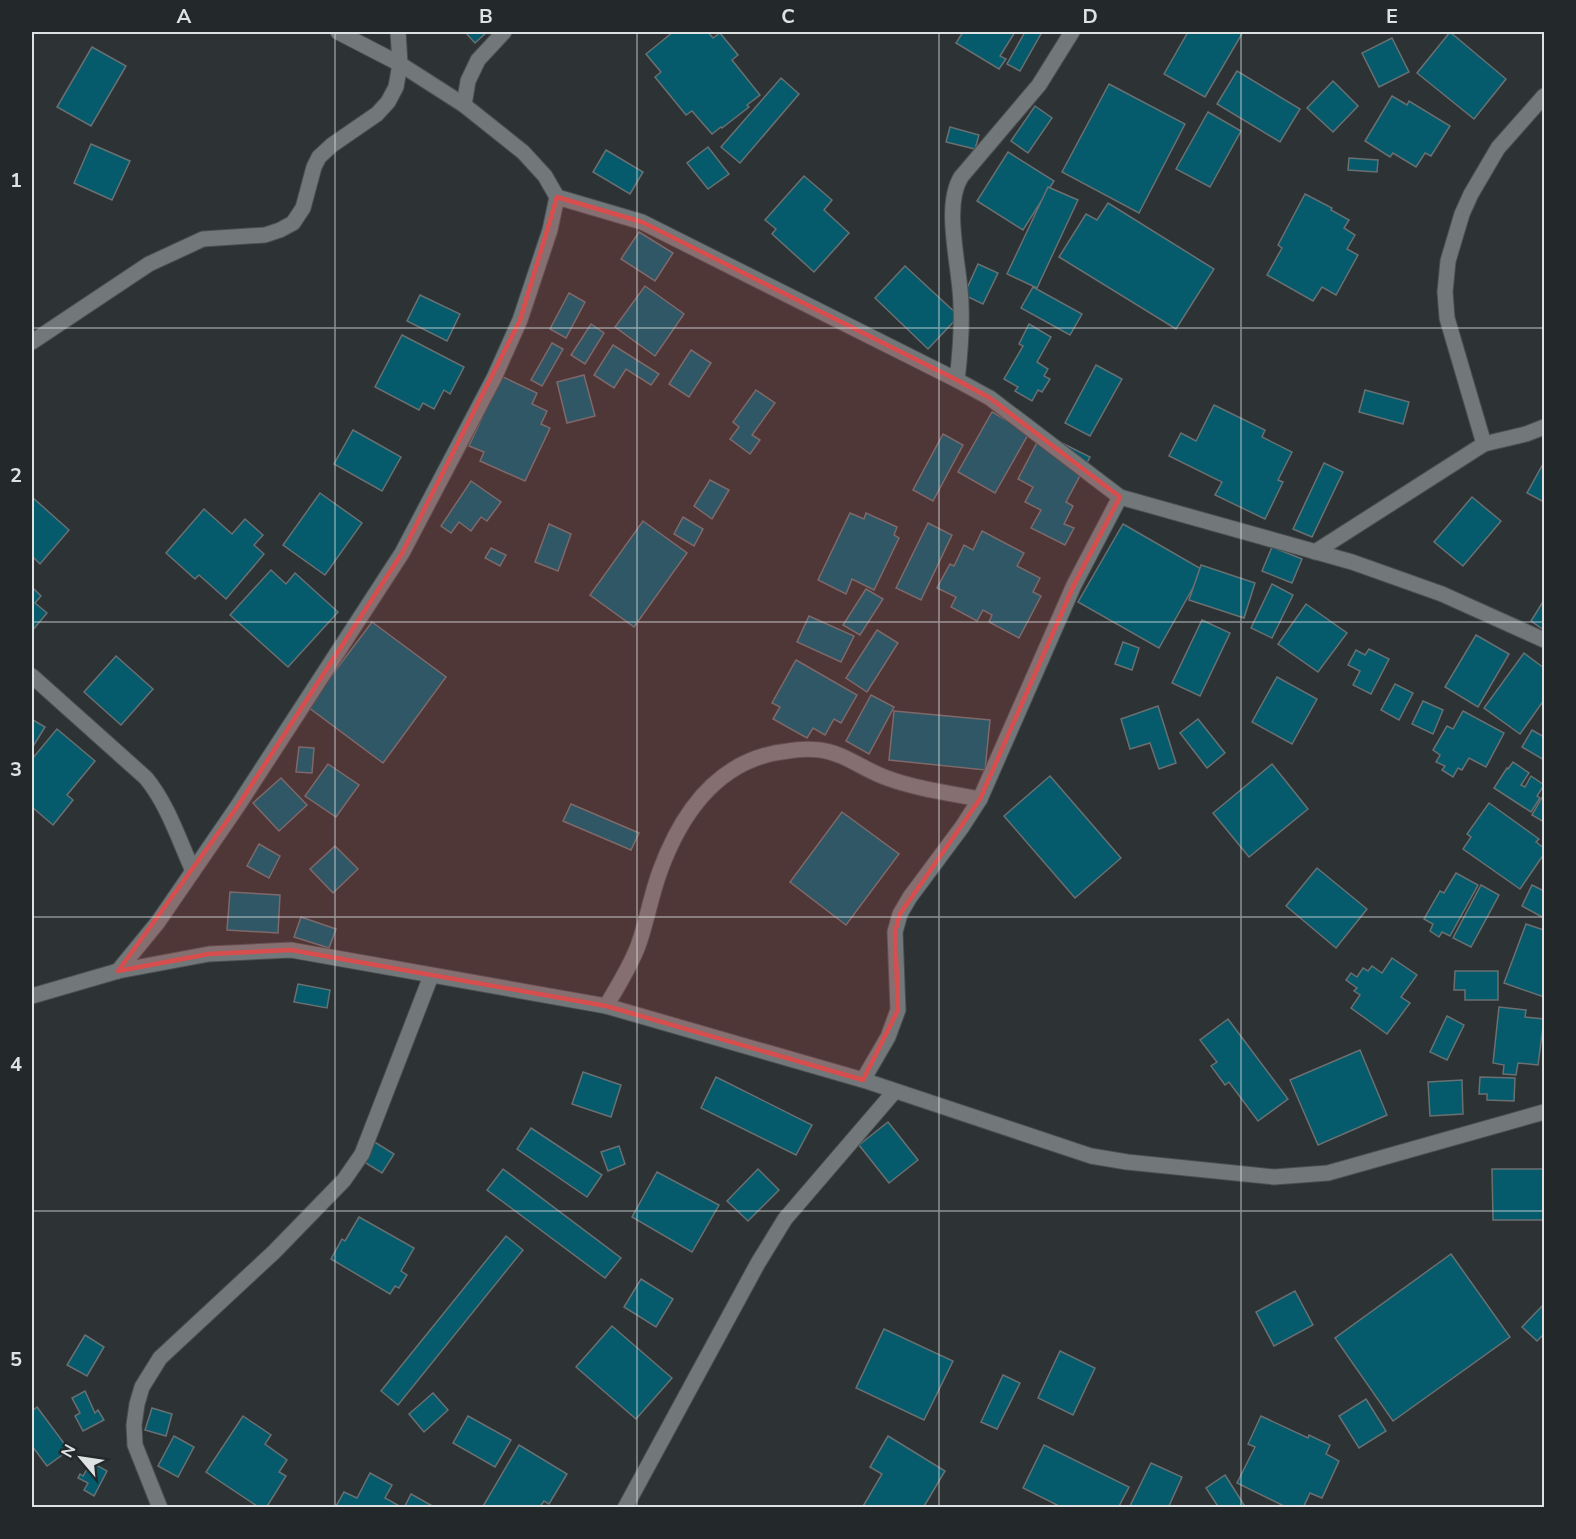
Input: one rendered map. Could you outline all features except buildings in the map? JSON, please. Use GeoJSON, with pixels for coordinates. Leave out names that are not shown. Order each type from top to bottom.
{"type":"FeatureCollection","features":[{"type":"Feature","properties":{"kind":"street"},"geometry":{"type":"LineString","coordinates":[[118,971],[158,922],[237,807],[402,553],[494,378],[520,320],[550,230],[557,197],[545,176],[523,152],[464,105],[400,64],[338,32]]}},
{"type":"Feature","properties":{"kind":"street"},"geometry":{"type":"LineString","coordinates":[[32,342],[149,264],[168,254],[203,239],[265,235],[293,223],[303,208],[319,157],[332,145],[377,114],[388,102],[396,87],[400,64],[398,32]]}},
{"type":"Feature","properties":{"kind":"street"},"geometry":{"type":"LineString","coordinates":[[464,105],[468,81],[478,60],[504,32]]}},
{"type":"Feature","properties":{"kind":"street"},"geometry":{"type":"LineString","coordinates":[[957,380],[962,305],[953,224],[955,187],[1039,85],[1072,32]]}},
{"type":"Feature","properties":{"kind":"street"},"geometry":{"type":"LineString","coordinates":[[1484,444],[1447,318],[1445,292],[1448,261],[1462,214],[1475,187],[1498,148],[1545,96]]}},
{"type":"Feature","properties":{"kind":"street"},"geometry":{"type":"LineString","coordinates":[[557,197],[642,222],[957,380],[990,398],[1120,497],[1352,562],[1442,594],[1545,640]]}},
{"type":"Feature","properties":{"kind":"street"},"geometry":{"type":"LineString","coordinates":[[1315,552],[1484,444],[1545,428]]}},
{"type":"Feature","properties":{"kind":"street"},"geometry":{"type":"LineString","coordinates":[[863,1080],[888,1037],[898,1010],[895,932],[900,914],[909,897],[962,827],[980,799],[1074,585],[1120,497]]}},
{"type":"Feature","properties":{"kind":"street"},"geometry":{"type":"LineString","coordinates":[[32,676],[146,778],[163,803],[193,871]]}},
{"type":"Feature","properties":{"kind":"street"},"geometry":{"type":"LineString","coordinates":[[606,1006],[637,948],[658,874],[669,846],[687,816],[712,785],[726,773],[771,753],[800,749],[820,750],[837,753],[894,781],[980,799]]}},
{"type":"Feature","properties":{"kind":"street"},"geometry":{"type":"LineString","coordinates":[[32,996],[118,971],[209,954],[291,950],[606,1006],[863,1080],[1091,1156],[1127,1162],[1274,1177],[1328,1173],[1545,1112]]}},
{"type":"Feature","properties":{"kind":"street"},"geometry":{"type":"LineString","coordinates":[[160,1508],[135,1445],[136,1404],[142,1387],[160,1358],[274,1252],[344,1180],[362,1154],[431,976]]}},
{"type":"Feature","properties":{"kind":"street"},"geometry":{"type":"LineString","coordinates":[[625,1508],[758,1263],[785,1219],[894,1092]]}},
{"type":"Feature","properties":{"kind":"highlighted area"},"geometry":{"type":"Polygon","coordinates":[[[557,197],[642,222],[957,380],[990,398],[1120,497],[1074,585],[980,799],[900,914],[895,932],[898,1010],[863,1080],[606,1006],[291,950],[209,954],[118,971],[237,807],[402,553],[520,320],[557,197]]]}}]}
